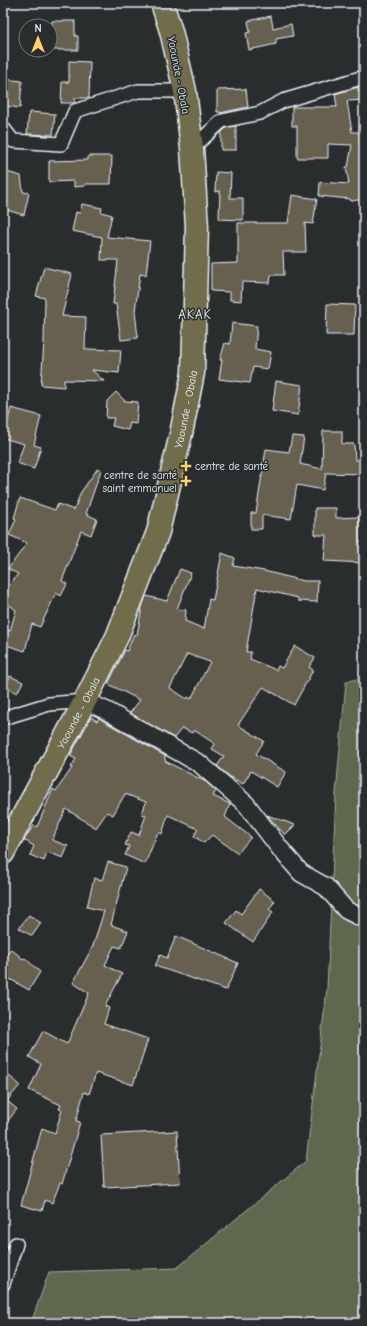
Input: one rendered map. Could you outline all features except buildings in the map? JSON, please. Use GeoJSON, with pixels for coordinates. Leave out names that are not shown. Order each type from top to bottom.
{"type":"FeatureCollection","features":[{"type":"Feature","properties":{"kind":"highway","name":"Yaounde - Obala"},"geometry":{"type":"LineString","coordinates":[[3,852],[85,701],[117,637],[158,532],[182,434],[192,373],[197,227],[192,148],[185,91],[171,31],[162,3]]}},
{"type":"Feature","properties":{"kind":"street"},"geometry":{"type":"LineString","coordinates":[[192,148],[222,121],[260,113],[283,101],[364,77]]}},
{"type":"Feature","properties":{"kind":"street"},"geometry":{"type":"LineString","coordinates":[[3,128],[13,141],[61,144],[75,111],[138,91],[185,91]]}},
{"type":"Feature","properties":{"kind":"street"},"geometry":{"type":"LineString","coordinates":[[3,718],[49,704],[85,701],[107,711],[200,764],[246,804],[282,852],[302,873],[326,887],[346,910],[364,919]]}},
{"type":"Feature","properties":{"kind":"street"},"geometry":{"type":"LineString","coordinates":[[3,1284],[16,1244]]}},
{"type":"Feature","properties":{"kind":"green space"},"geometry":{"type":"Polygon","coordinates":[[[364,677],[364,1323],[31,1323],[49,1272],[177,1268],[306,1161],[327,989],[336,793],[346,682],[364,677]]]}},
{"type":"Feature","properties":{"kind":"place","name":"centre de santé"},"geometry":{"type":"Point","coordinates":[186,466]}},
{"type":"Feature","properties":{"kind":"place","name":"centre de santé saint emmanuel"},"geometry":{"type":"Point","coordinates":[186,481]}},
{"type":"Feature","properties":{"kind":"district","name":"AKAK"},"geometry":{"type":"Point","coordinates":[195,314]}}]}
